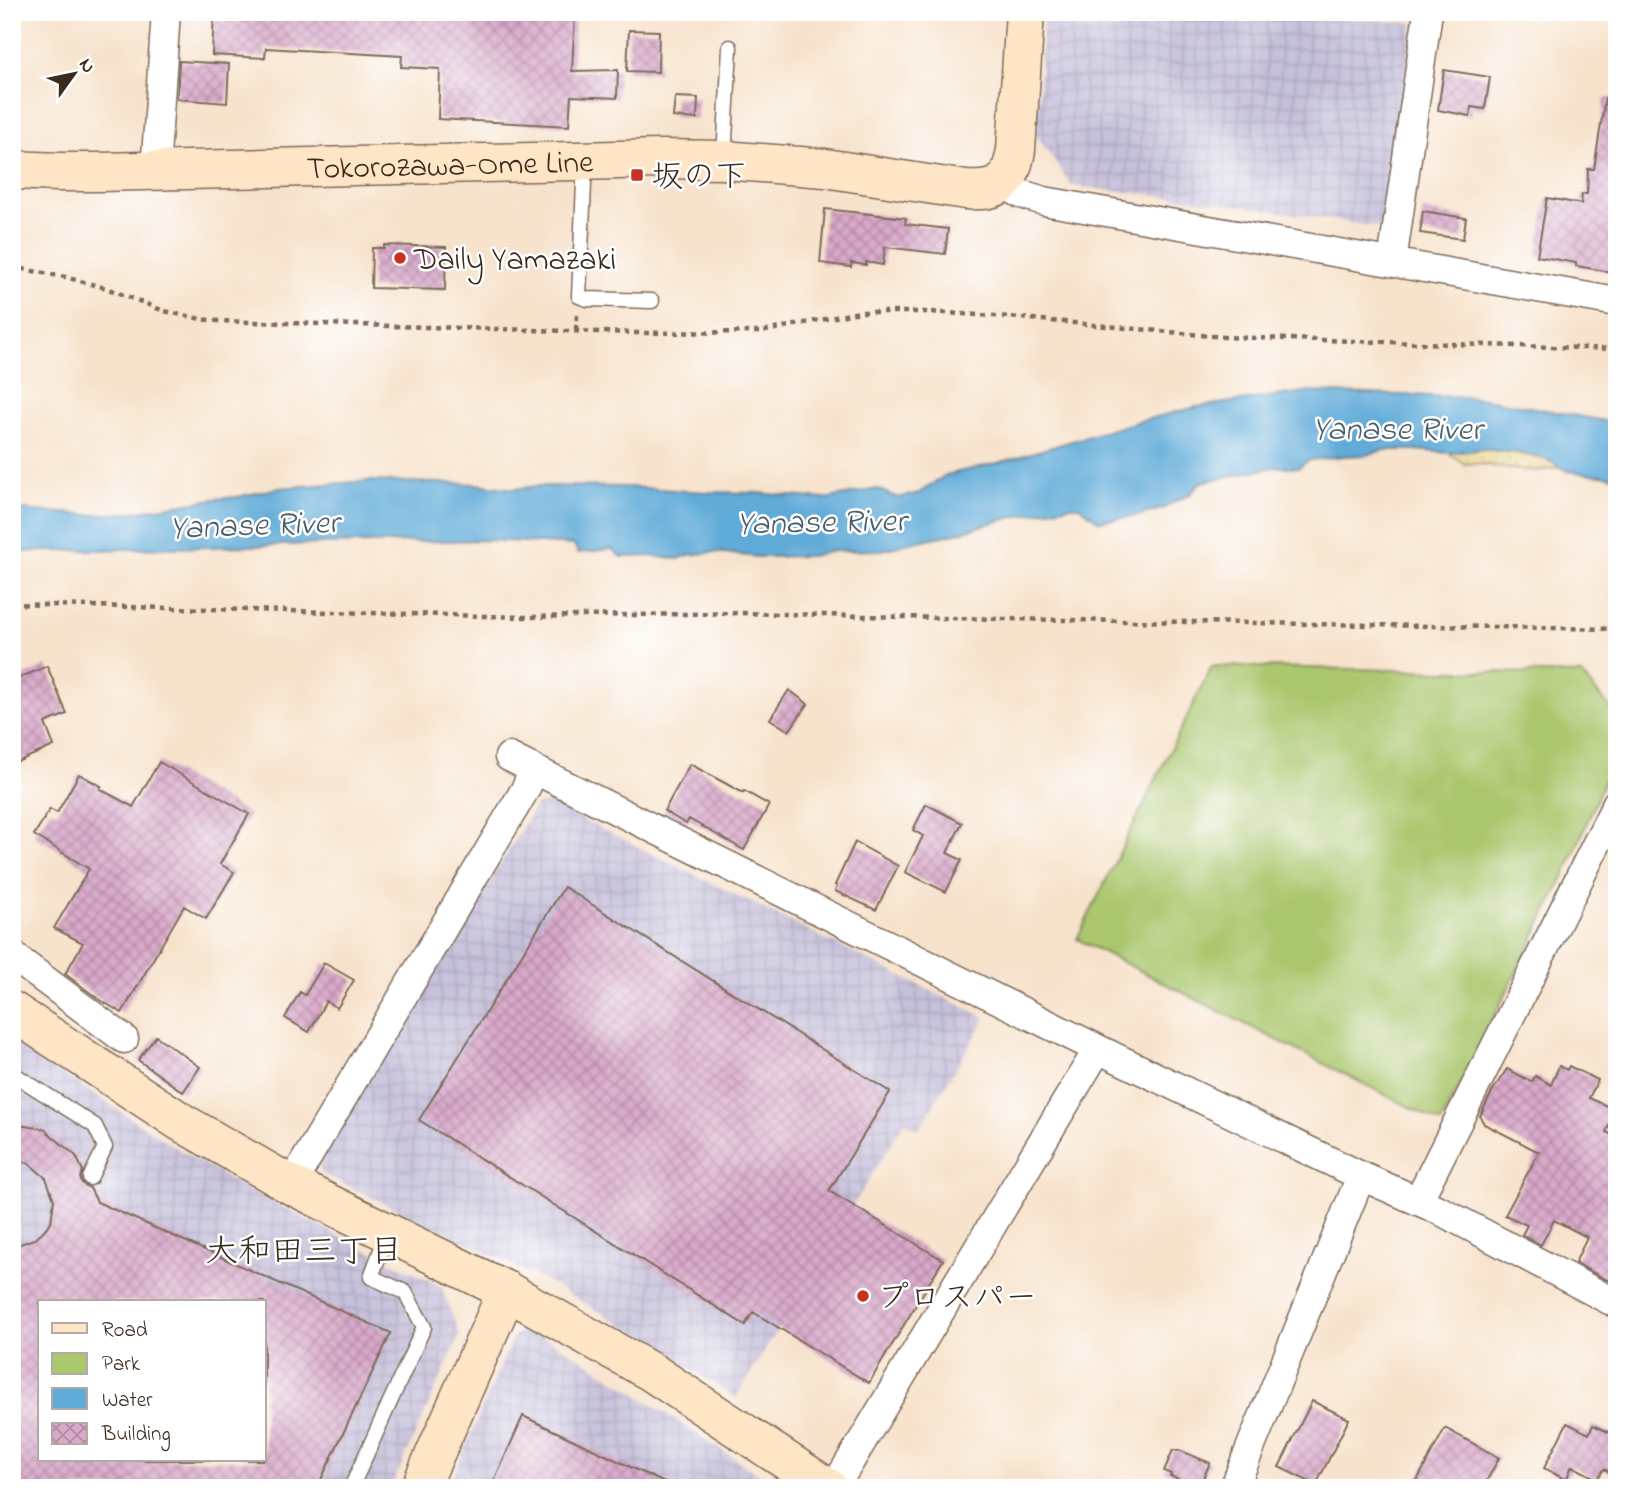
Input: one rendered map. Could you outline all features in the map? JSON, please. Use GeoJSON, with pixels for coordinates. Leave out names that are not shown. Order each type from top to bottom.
{"type":"FeatureCollection","features":[{"type":"Feature","properties":{"kind":"main road"},"geometry":{"type":"LineString","coordinates":[[1002,183],[1011,172],[1016,150],[1024,12]]}},
{"type":"Feature","properties":{"kind":"main road","name":"Tokorozawa-Ome Line"},"geometry":{"type":"LineString","coordinates":[[12,170],[155,171],[723,160],[825,168],[966,190],[986,190],[1002,183]]}},
{"type":"Feature","properties":{"kind":"main road"},"geometry":{"type":"LineString","coordinates":[[12,1011],[181,1122],[291,1185],[507,1291],[653,1373],[828,1488]]}},
{"type":"Feature","properties":{"kind":"main road"},"geometry":{"type":"LineString","coordinates":[[420,1488],[507,1291]]}},
{"type":"Feature","properties":{"kind":"street"},"geometry":{"type":"LineString","coordinates":[[155,171],[166,12]]}},
{"type":"Feature","properties":{"kind":"street"},"geometry":{"type":"LineString","coordinates":[[1392,262],[1428,12]]}},
{"type":"Feature","properties":{"kind":"street"},"geometry":{"type":"LineString","coordinates":[[1002,183],[1021,194],[1044,201],[1617,302]]}},
{"type":"Feature","properties":{"kind":"street"},"geometry":{"type":"LineString","coordinates":[[509,757],[1098,1049],[1441,1211],[1617,1304]]}},
{"type":"Feature","properties":{"kind":"street"},"geometry":{"type":"LineString","coordinates":[[291,1185],[526,788],[534,769]]}},
{"type":"Feature","properties":{"kind":"street"},"geometry":{"type":"LineString","coordinates":[[1418,1201],[1617,803]]}},
{"type":"Feature","properties":{"kind":"street"},"geometry":{"type":"LineString","coordinates":[[12,953],[124,1040]]}},
{"type":"Feature","properties":{"kind":"street"},"geometry":{"type":"LineString","coordinates":[[834,1488],[1098,1049]]}},
{"type":"Feature","properties":{"kind":"street"},"geometry":{"type":"LineString","coordinates":[[1234,1488],[1362,1176]]}},
{"type":"Feature","properties":{"kind":"lane"},"geometry":{"type":"LineString","coordinates":[[723,160],[730,47]]}},
{"type":"Feature","properties":{"kind":"lane"},"geometry":{"type":"LineString","coordinates":[[586,161],[579,296],[587,299],[652,301]]}},
{"type":"Feature","properties":{"kind":"lane"},"geometry":{"type":"LineString","coordinates":[[12,1073],[95,1126],[105,1147],[90,1178]]}},
{"type":"Feature","properties":{"kind":"lane"},"geometry":{"type":"LineString","coordinates":[[351,1488],[424,1327],[405,1292],[371,1277],[388,1233]]}},
{"type":"Feature","properties":{"kind":"path"},"geometry":{"type":"LineString","coordinates":[[12,267],[65,276],[174,313],[218,321],[638,333],[761,332],[860,312],[932,312],[1223,337],[1617,349]]}},
{"type":"Feature","properties":{"kind":"path"},"geometry":{"type":"LineString","coordinates":[[12,604],[526,617],[606,617],[714,612],[971,619],[1617,629]]}},
{"type":"Feature","properties":{"kind":"shaded area"},"geometry":{"type":"Polygon","coordinates":[[[1044,12],[1230,12],[1413,23],[1384,228],[1218,202],[1072,186],[1036,135],[1044,12]]]}},
{"type":"Feature","properties":{"kind":"shaded area"},"geometry":{"type":"Polygon","coordinates":[[[549,803],[986,1018],[919,1129],[904,1122],[736,1398],[624,1326],[546,1281],[321,1173],[319,1163],[536,805],[549,803]]]}},
{"type":"Feature","properties":{"kind":"shaded area"},"geometry":{"type":"Polygon","coordinates":[[[12,1041],[181,1151],[231,1180],[441,1286],[460,1335],[391,1488],[12,1488],[12,1041]]]}},
{"type":"Feature","properties":{"kind":"shaded area"},"geometry":{"type":"Polygon","coordinates":[[[529,1329],[584,1360],[779,1488],[448,1488],[514,1335],[529,1329]]]}},
{"type":"Feature","properties":{"kind":"sand"},"geometry":{"type":"Polygon","coordinates":[[[1483,449],[1533,456],[1560,467],[1529,470],[1465,464],[1449,453],[1483,449]]]}},
{"type":"Feature","properties":{"kind":"green space"},"geometry":{"type":"Polygon","coordinates":[[[1212,666],[1581,674],[1617,716],[1605,779],[1565,875],[1441,1123],[1077,939],[1212,666]]]}},
{"type":"Feature","properties":{"kind":"water","name":"Yanase River"},"geometry":{"type":"Polygon","coordinates":[[[1304,392],[1465,397],[1617,423],[1617,477],[1567,471],[1549,460],[1483,449],[1449,453],[1384,450],[1366,455],[1310,460],[1298,467],[1274,467],[1201,482],[1189,495],[1164,508],[1137,516],[1099,521],[1079,506],[1069,506],[882,550],[834,551],[810,556],[758,557],[715,552],[678,559],[621,557],[612,549],[578,553],[574,545],[487,540],[12,552],[12,512],[21,510],[89,515],[128,513],[237,497],[278,488],[371,481],[476,484],[514,489],[539,486],[628,487],[824,499],[877,489],[898,498],[919,493],[946,475],[1001,462],[1140,421],[1197,407],[1304,392]]]}},
{"type":"Feature","properties":{"kind":"building"},"geometry":{"type":"Polygon","coordinates":[[[214,12],[575,12],[572,71],[618,70],[617,98],[571,96],[569,126],[438,119],[440,69],[401,67],[402,56],[266,48],[265,58],[212,55],[214,12]]]}},
{"type":"Feature","properties":{"kind":"building"},"geometry":{"type":"Polygon","coordinates":[[[629,30],[659,31],[658,72],[627,71],[629,30]]]}},
{"type":"Feature","properties":{"kind":"building"},"geometry":{"type":"Polygon","coordinates":[[[179,61],[229,64],[227,103],[177,99],[179,61]]]}},
{"type":"Feature","properties":{"kind":"building"},"geometry":{"type":"Polygon","coordinates":[[[1444,70],[1490,77],[1485,109],[1471,107],[1470,116],[1438,110],[1444,70]]]}},
{"type":"Feature","properties":{"kind":"building"},"geometry":{"type":"Polygon","coordinates":[[[675,97],[698,98],[697,119],[673,117],[675,97]]]}},
{"type":"Feature","properties":{"kind":"building"},"geometry":{"type":"Polygon","coordinates":[[[1605,98],[1617,99],[1617,273],[1537,256],[1547,198],[1581,204],[1582,194],[1587,194],[1588,169],[1594,169],[1605,98]]]}},
{"type":"Feature","properties":{"kind":"building"},"geometry":{"type":"Polygon","coordinates":[[[825,209],[906,218],[905,224],[948,229],[945,254],[885,247],[883,265],[866,262],[866,265],[851,263],[851,267],[820,263],[825,209]]]}},
{"type":"Feature","properties":{"kind":"building"},"geometry":{"type":"Polygon","coordinates":[[[1423,211],[1466,218],[1463,239],[1420,233],[1423,211]]]}},
{"type":"Feature","properties":{"kind":"building"},"geometry":{"type":"Polygon","coordinates":[[[384,245],[446,247],[445,290],[371,288],[372,248],[384,248],[384,245]]]}},
{"type":"Feature","properties":{"kind":"building"},"geometry":{"type":"Polygon","coordinates":[[[47,666],[67,714],[45,723],[54,746],[12,764],[12,681],[47,666]]]}},
{"type":"Feature","properties":{"kind":"building"},"geometry":{"type":"Polygon","coordinates":[[[789,690],[808,704],[789,731],[770,719],[789,690]]]}},
{"type":"Feature","properties":{"kind":"building"},"geometry":{"type":"Polygon","coordinates":[[[159,762],[249,814],[220,864],[234,872],[206,919],[184,906],[122,1013],[65,974],[83,943],[54,928],[89,869],[34,835],[50,809],[57,813],[79,774],[133,807],[159,762]]]}},
{"type":"Feature","properties":{"kind":"building"},"geometry":{"type":"Polygon","coordinates":[[[690,764],[769,805],[744,850],[689,819],[686,824],[664,811],[690,764]]]}},
{"type":"Feature","properties":{"kind":"building"},"geometry":{"type":"Polygon","coordinates":[[[926,804],[962,823],[947,853],[962,860],[946,892],[905,872],[923,836],[913,830],[926,804]]]}},
{"type":"Feature","properties":{"kind":"building"},"geometry":{"type":"Polygon","coordinates":[[[855,842],[898,866],[876,910],[835,891],[835,885],[855,842]]]}},
{"type":"Feature","properties":{"kind":"building"},"geometry":{"type":"Polygon","coordinates":[[[564,887],[890,1092],[829,1191],[943,1260],[869,1383],[753,1312],[745,1325],[419,1120],[564,887]]]}},
{"type":"Feature","properties":{"kind":"building"},"geometry":{"type":"Polygon","coordinates":[[[324,963],[354,980],[337,1008],[326,1001],[309,1032],[285,1018],[300,992],[305,995],[324,963]]]}},
{"type":"Feature","properties":{"kind":"building"},"geometry":{"type":"Polygon","coordinates":[[[156,1036],[200,1067],[183,1092],[138,1060],[156,1036]]]}},
{"type":"Feature","properties":{"kind":"building"},"geometry":{"type":"Polygon","coordinates":[[[1559,1066],[1567,1070],[1569,1066],[1598,1080],[1589,1098],[1616,1110],[1606,1132],[1617,1137],[1617,1269],[1611,1280],[1575,1263],[1587,1237],[1554,1220],[1541,1245],[1522,1235],[1527,1225],[1505,1215],[1539,1152],[1484,1124],[1480,1116],[1507,1069],[1532,1082],[1535,1076],[1551,1085],[1559,1066]]]}},
{"type":"Feature","properties":{"kind":"building"},"geometry":{"type":"Polygon","coordinates":[[[12,1124],[44,1129],[76,1156],[83,1171],[80,1178],[82,1183],[90,1188],[97,1202],[391,1333],[317,1488],[12,1488],[12,1247],[37,1238],[51,1222],[54,1200],[46,1178],[28,1163],[12,1160],[12,1124]]]}},
{"type":"Feature","properties":{"kind":"building"},"geometry":{"type":"Polygon","coordinates":[[[1312,1401],[1349,1419],[1316,1485],[1279,1467],[1312,1401]]]}},
{"type":"Feature","properties":{"kind":"building"},"geometry":{"type":"Polygon","coordinates":[[[523,1416],[675,1488],[491,1488],[523,1416]]]}},
{"type":"Feature","properties":{"kind":"building"},"geometry":{"type":"Polygon","coordinates":[[[1567,1423],[1589,1434],[1593,1425],[1617,1436],[1617,1476],[1604,1469],[1597,1479],[1572,1466],[1566,1480],[1544,1468],[1567,1423]]]}},
{"type":"Feature","properties":{"kind":"building"},"geometry":{"type":"Polygon","coordinates":[[[1445,1428],[1499,1458],[1483,1488],[1413,1488],[1445,1428]]]}},
{"type":"Feature","properties":{"kind":"building"},"geometry":{"type":"Polygon","coordinates":[[[1173,1450],[1210,1463],[1201,1483],[1197,1482],[1195,1486],[1164,1471],[1173,1450]]]}},
{"type":"Feature","properties":{"kind":"place","name":"坂の下"},"geometry":{"type":"Point","coordinates":[637,175]}},
{"type":"Feature","properties":{"kind":"place","name":"Daily Yamazaki"},"geometry":{"type":"Point","coordinates":[400,258]}},
{"type":"Feature","properties":{"kind":"place","name":"プロスパー"},"geometry":{"type":"Point","coordinates":[863,1296]}},
{"type":"Feature","properties":{"kind":"district","name":"大和田三丁目"},"geometry":{"type":"Point","coordinates":[304,1249]}}]}
